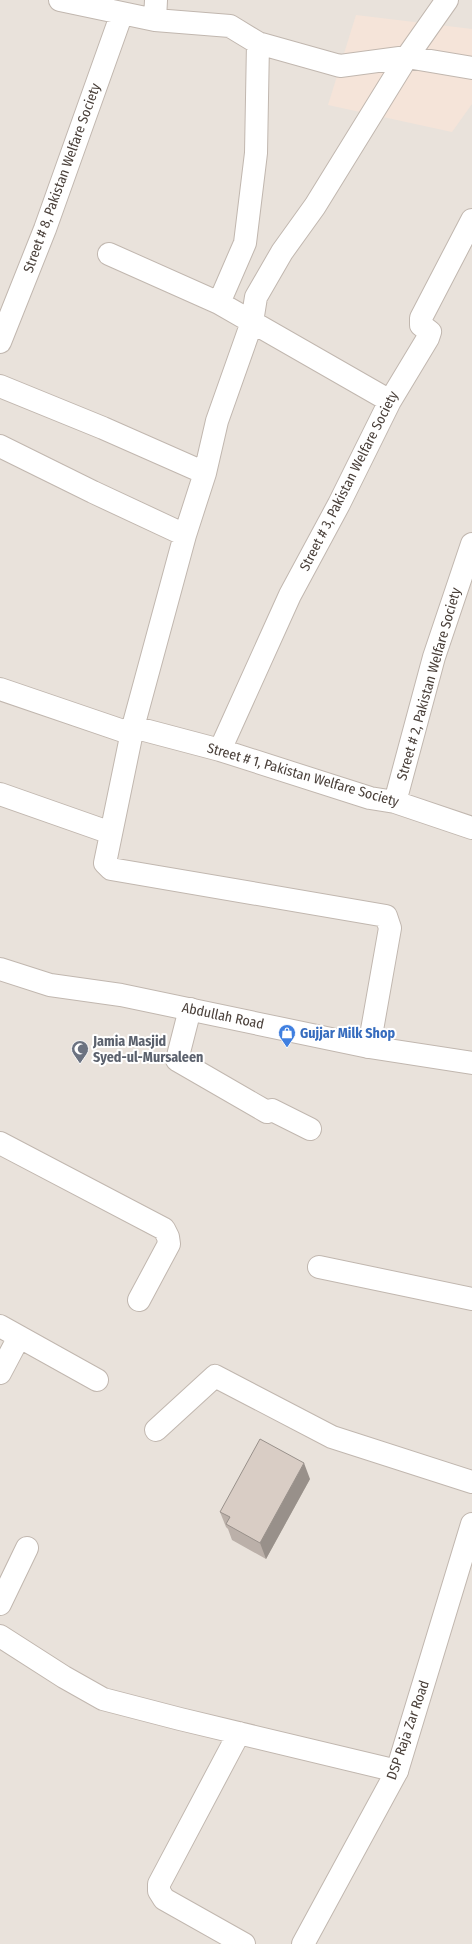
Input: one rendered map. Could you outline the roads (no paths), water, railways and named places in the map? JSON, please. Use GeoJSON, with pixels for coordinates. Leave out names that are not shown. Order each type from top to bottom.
{"type":"FeatureCollection","features":[{"type":"Feature","properties":{"kind":"street"},"geometry":{"type":"LineString","coordinates":[[60,0],[122,13],[156,10],[230,26],[258,43],[340,66],[407,57],[472,68]]}},
{"type":"Feature","properties":{"kind":"street"},"geometry":{"type":"LineString","coordinates":[[369,1047],[390,928],[386,916],[111,869],[105,863],[133,730],[185,535],[205,473],[217,421],[252,322],[258,293],[282,252],[315,206],[407,57],[447,0]]}},
{"type":"Feature","properties":{"kind":"street","name":"Street # 8, Pakistan Welfare Society"},"geometry":{"type":"LineString","coordinates":[[0,342],[44,229],[122,13]]}},
{"type":"Feature","properties":{"kind":"street"},"geometry":{"type":"LineString","coordinates":[[219,302],[245,243],[256,153],[258,43]]}},
{"type":"Feature","properties":{"kind":"street","name":"Street # 3, Pakistan Welfare Society"},"geometry":{"type":"LineString","coordinates":[[220,750],[290,595],[339,504],[390,401],[428,338],[430,332],[421,325],[421,318],[472,220]]}},
{"type":"Feature","properties":{"kind":"street"},"geometry":{"type":"LineString","coordinates":[[109,254],[219,302],[390,401]]}},
{"type":"Feature","properties":{"kind":"street"},"geometry":{"type":"LineString","coordinates":[[0,386],[103,428],[205,473]]}},
{"type":"Feature","properties":{"kind":"street"},"geometry":{"type":"LineString","coordinates":[[0,446],[185,535]]}},
{"type":"Feature","properties":{"kind":"street","name":"Street # 2, Pakistan Welfare Society"},"geometry":{"type":"LineString","coordinates":[[395,802],[434,657],[472,544]]}},
{"type":"Feature","properties":{"kind":"street","name":"Street # 1, Pakistan Welfare Society"},"geometry":{"type":"LineString","coordinates":[[0,689],[133,730],[220,750],[370,798],[395,802],[472,828]]}},
{"type":"Feature","properties":{"kind":"street"},"geometry":{"type":"LineString","coordinates":[[0,794],[111,833]]}},
{"type":"Feature","properties":{"kind":"street","name":"Abdullah Road"},"geometry":{"type":"LineString","coordinates":[[0,969],[50,986],[121,995],[369,1047],[472,1063]]}},
{"type":"Feature","properties":{"kind":"street"},"geometry":{"type":"LineString","coordinates":[[190,1009],[177,1060],[267,1112],[272,1110],[310,1129]]}},
{"type":"Feature","properties":{"kind":"street"},"geometry":{"type":"LineString","coordinates":[[0,1143],[164,1230],[168,1237],[169,1244],[139,1300]]}},
{"type":"Feature","properties":{"kind":"street"},"geometry":{"type":"LineString","coordinates":[[319,1267],[472,1299]]}},
{"type":"Feature","properties":{"kind":"street"},"geometry":{"type":"LineString","coordinates":[[0,1326],[97,1380]]}},
{"type":"Feature","properties":{"kind":"street"},"geometry":{"type":"LineString","coordinates":[[0,1373],[19,1337]]}},
{"type":"Feature","properties":{"kind":"street"},"geometry":{"type":"LineString","coordinates":[[156,1430],[215,1376],[332,1437],[472,1482]]}},
{"type":"Feature","properties":{"kind":"street","name":"DSP Raja Zar Road"},"geometry":{"type":"LineString","coordinates":[[303,1944],[397,1771],[472,1524]]}},
{"type":"Feature","properties":{"kind":"street"},"geometry":{"type":"LineString","coordinates":[[0,1604],[27,1548]]}},
{"type":"Feature","properties":{"kind":"street"},"geometry":{"type":"LineString","coordinates":[[1,1638],[64,1677],[103,1698],[397,1771]]}},
{"type":"Feature","properties":{"kind":"street"},"geometry":{"type":"LineString","coordinates":[[239,1733],[158,1884],[159,1891],[164,1898],[244,1944]]}},
{"type":"Feature","properties":{"kind":"place","name":"Gujjar Milk Shop"},"geometry":{"type":"Point","coordinates":[287,1048]}},
{"type":"Feature","properties":{"kind":"place","name":"Jamia Masjid Syed-ul-Mursaleen"},"geometry":{"type":"Point","coordinates":[80,1064]}}]}
